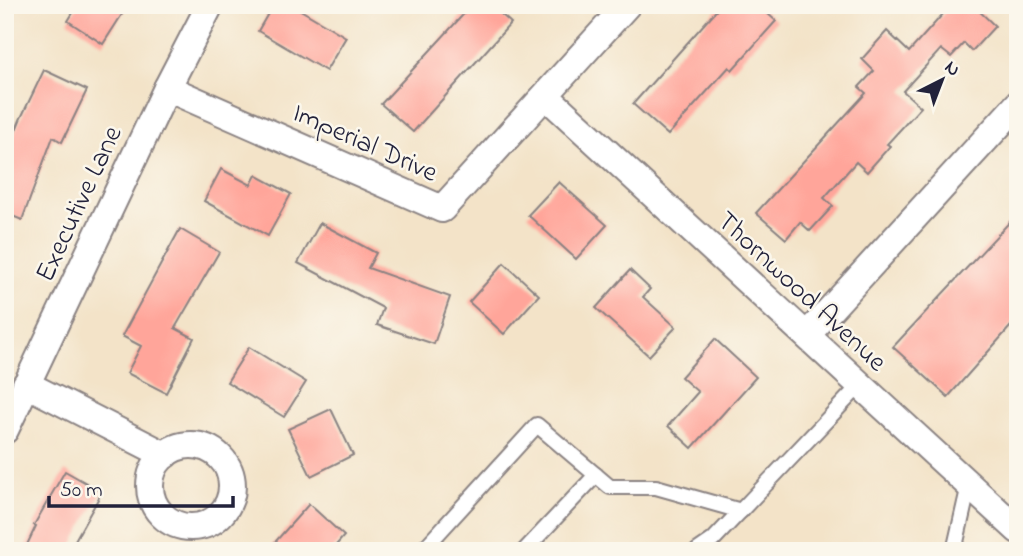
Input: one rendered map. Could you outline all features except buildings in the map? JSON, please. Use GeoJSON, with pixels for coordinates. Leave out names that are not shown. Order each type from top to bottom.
{"type":"FeatureCollection","features":[{"type":"Feature","properties":{"kind":"street","name":"Executive Lane"},"geometry":{"type":"LineString","coordinates":[[5,430],[167,88],[210,5]]}},
{"type":"Feature","properties":{"kind":"street","name":"Imperial Drive"},"geometry":{"type":"LineString","coordinates":[[167,88],[442,209],[627,5]]}},
{"type":"Feature","properties":{"kind":"street","name":"Thornwood Avenue"},"geometry":{"type":"LineString","coordinates":[[546,96],[1018,530]]}},
{"type":"Feature","properties":{"kind":"street"},"geometry":{"type":"LineString","coordinates":[[807,335],[1018,104]]}},
{"type":"Feature","properties":{"kind":"street"},"geometry":{"type":"LineString","coordinates":[[26,384],[165,455]]}},
{"type":"Feature","properties":{"kind":"lane"},"geometry":{"type":"LineString","coordinates":[[697,551],[713,540],[860,385]]}},
{"type":"Feature","properties":{"kind":"lane"},"geometry":{"type":"LineString","coordinates":[[422,551],[537,425],[610,487],[656,488],[741,511]]}},
{"type":"Feature","properties":{"kind":"lane"},"geometry":{"type":"LineString","coordinates":[[524,551],[596,475]]}},
{"type":"Feature","properties":{"kind":"lane"},"geometry":{"type":"LineString","coordinates":[[954,551],[969,485]]}}]}
